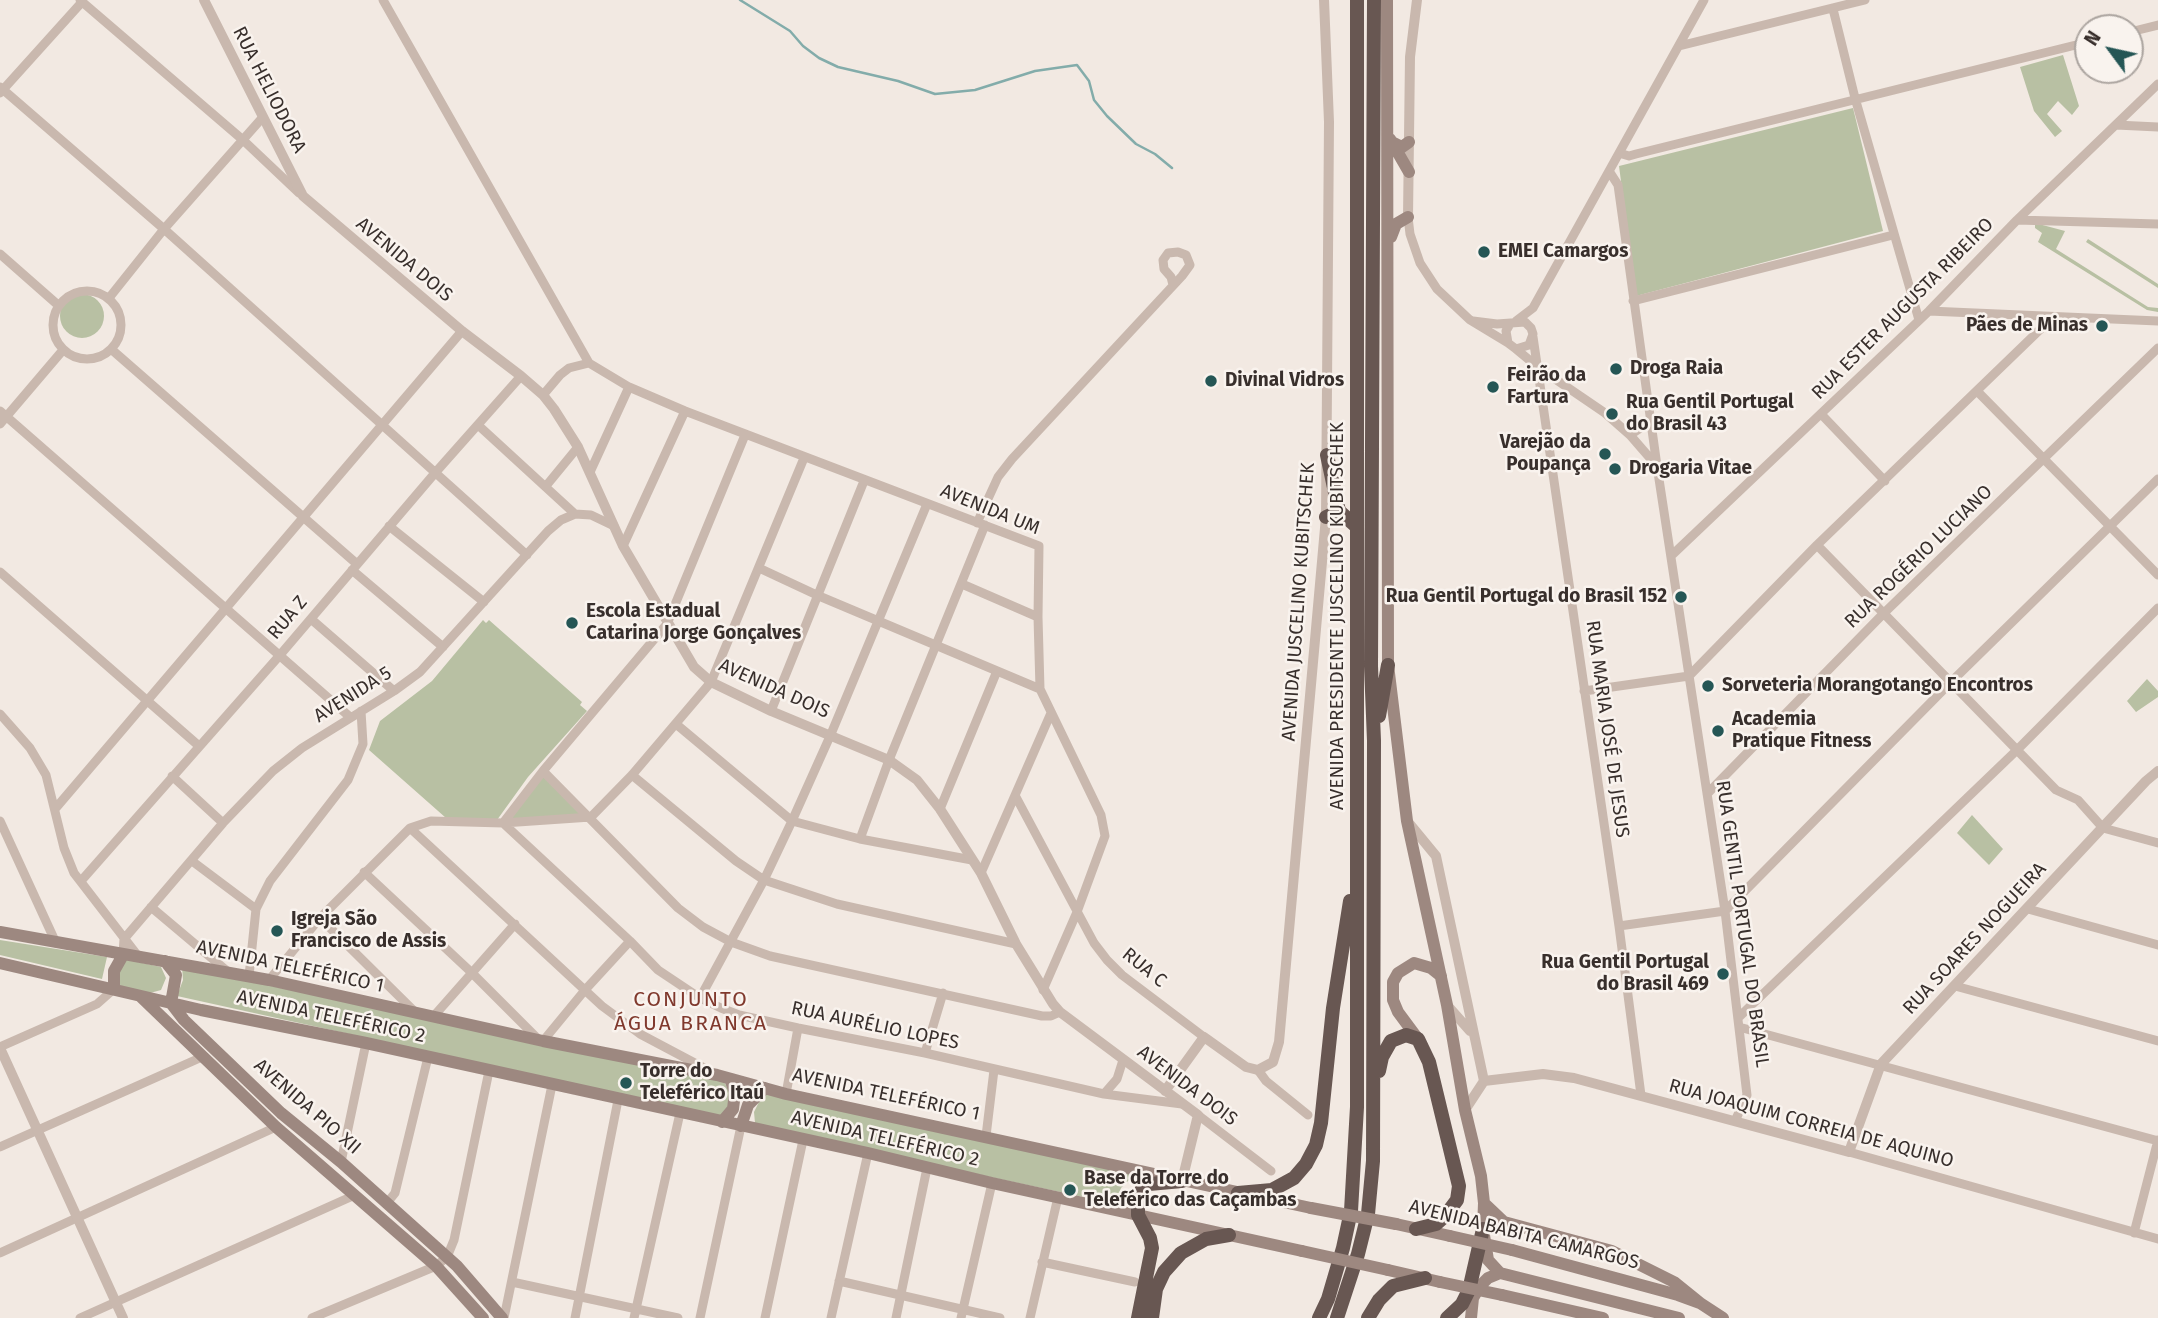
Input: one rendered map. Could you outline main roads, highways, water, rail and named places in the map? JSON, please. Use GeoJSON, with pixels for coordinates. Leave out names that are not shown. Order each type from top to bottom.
{"type":"FeatureCollection","features":[{"type":"Feature","properties":{"kind":"highway"},"geometry":{"type":"LineString","coordinates":[[1348,0],[1357,63]]}},
{"type":"Feature","properties":{"kind":"highway","name":"AVENIDA PRESIDENTE JUSCELINO KUBITSCHEK"},"geometry":{"type":"LineString","coordinates":[[1319,1318],[1328,1299],[1351,1211],[1357,1107],[1357,0]]}},
{"type":"Feature","properties":{"kind":"highway","name":"AVENIDA PRESIDENTE JUSCELINO KUBITSCHEK"},"geometry":{"type":"LineString","coordinates":[[1374,0],[1371,666],[1374,741],[1374,1104]]}},
{"type":"Feature","properties":{"kind":"highway"},"geometry":{"type":"LineString","coordinates":[[1327,455],[1332,514],[1357,527]]}},
{"type":"Feature","properties":{"kind":"highway"},"geometry":{"type":"LineString","coordinates":[[1374,741],[1388,665]]}},
{"type":"Feature","properties":{"kind":"highway"},"geometry":{"type":"LineString","coordinates":[[1238,1193],[1272,1190],[1294,1178],[1306,1164],[1316,1145],[1321,1123],[1333,1008],[1357,859]]}},
{"type":"Feature","properties":{"kind":"highway"},"geometry":{"type":"LineString","coordinates":[[1337,1318],[1368,1214],[1373,1161],[1374,1104],[1379,1067],[1385,1049],[1396,1037],[1406,1035],[1418,1039],[1429,1062],[1459,1186],[1457,1200],[1446,1216],[1436,1224],[1416,1228]]}},
{"type":"Feature","properties":{"kind":"highway"},"geometry":{"type":"LineString","coordinates":[[1138,1318],[1152,1248],[1138,1215],[1138,1196],[1142,1189],[1154,1182],[1182,1181]]}},
{"type":"Feature","properties":{"kind":"highway"},"geometry":{"type":"LineString","coordinates":[[1447,1318],[1462,1304],[1469,1290],[1483,1229]]}},
{"type":"Feature","properties":{"kind":"highway"},"geometry":{"type":"LineString","coordinates":[[1152,1318],[1156,1289],[1164,1272],[1181,1253],[1206,1239],[1229,1235]]}},
{"type":"Feature","properties":{"kind":"highway"},"geometry":{"type":"LineString","coordinates":[[1368,1318],[1379,1300],[1393,1286],[1425,1278]]}},
{"type":"Feature","properties":{"kind":"main road"},"geometry":{"type":"LineString","coordinates":[[1387,0],[1391,140],[1388,665],[1406,821],[1441,976],[1465,1110],[1481,1176],[1483,1229],[1489,1260],[1500,1273],[1679,1318]]}},
{"type":"Feature","properties":{"kind":"main road"},"geometry":{"type":"LineString","coordinates":[[1391,140],[1402,147],[1409,142]]}},
{"type":"Feature","properties":{"kind":"main road"},"geometry":{"type":"LineString","coordinates":[[1391,140],[1409,172]]}},
{"type":"Feature","properties":{"kind":"main road"},"geometry":{"type":"LineString","coordinates":[[1389,244],[1396,224],[1408,217]]}},
{"type":"Feature","properties":{"kind":"main road"},"geometry":{"type":"LineString","coordinates":[[0,932],[165,961],[176,975],[172,1003],[0,963]]}},
{"type":"Feature","properties":{"kind":"main road"},"geometry":{"type":"LineString","coordinates":[[114,989],[114,971],[123,955]]}},
{"type":"Feature","properties":{"kind":"main road","name":"AVENIDA TELEFÉRICO 1"},"geometry":{"type":"LineString","coordinates":[[165,961],[270,980],[540,1040],[717,1075],[786,1094],[1311,1208]]}},
{"type":"Feature","properties":{"kind":"main road"},"geometry":{"type":"LineString","coordinates":[[1418,1039],[1398,1012],[1393,1000],[1393,982],[1398,973],[1414,963],[1431,968],[1441,976]]}},
{"type":"Feature","properties":{"kind":"main road","name":"AVENIDA PIO XII"},"geometry":{"type":"LineString","coordinates":[[140,995],[276,1127],[436,1266],[483,1318]]}},
{"type":"Feature","properties":{"kind":"main road","name":"AVENIDA TELEFÉRICO 2"},"geometry":{"type":"LineString","coordinates":[[172,1003],[868,1153],[992,1183],[1425,1278]]}},
{"type":"Feature","properties":{"kind":"main road","name":"AVENIDA PIO XII"},"geometry":{"type":"LineString","coordinates":[[172,1003],[192,1028],[281,1113],[341,1162],[447,1257],[503,1318]]}},
{"type":"Feature","properties":{"kind":"main road"},"geometry":{"type":"LineString","coordinates":[[192,1028],[194,1018],[201,1010]]}},
{"type":"Feature","properties":{"kind":"main road"},"geometry":{"type":"LineString","coordinates":[[722,1122],[733,1109],[735,1092],[730,1079]]}},
{"type":"Feature","properties":{"kind":"main road"},"geometry":{"type":"LineString","coordinates":[[741,1126],[748,1105],[765,1088]]}},
{"type":"Feature","properties":{"kind":"main road"},"geometry":{"type":"LineString","coordinates":[[1484,1203],[1504,1222],[1612,1251],[1674,1282],[1700,1304]]}},
{"type":"Feature","properties":{"kind":"main road","name":"AVENIDA BABITA CAMARGOS"},"geometry":{"type":"LineString","coordinates":[[1311,1208],[1416,1228],[1636,1282],[1700,1304],[1723,1318]]}},
{"type":"Feature","properties":{"kind":"main road"},"geometry":{"type":"LineString","coordinates":[[1471,1318],[1473,1298],[1480,1286],[1488,1278],[1500,1273]]}},
{"type":"Feature","properties":{"kind":"main road"},"geometry":{"type":"LineString","coordinates":[[1425,1278],[1603,1318]]}},
{"type":"Feature","properties":{"kind":"main road"},"geometry":{"type":"LineString","coordinates":[[1555,1308],[1574,1318]]}},
{"type":"Feature","properties":{"kind":"waterway"},"geometry":{"type":"LineString","coordinates":[[740,0],[790,31],[803,46],[819,58],[838,67],[898,81],[935,94],[975,90],[1035,71],[1077,65],[1089,81],[1094,100],[1107,116],[1136,144],[1155,154],[1172,168]]}},
{"type":"Feature","properties":{"kind":"place","name":"EMEI Camargos"},"geometry":{"type":"Point","coordinates":[1484,252]}},
{"type":"Feature","properties":{"kind":"place","name":"Pães de Minas"},"geometry":{"type":"Point","coordinates":[2102,326]}},
{"type":"Feature","properties":{"kind":"place","name":"Droga Raia"},"geometry":{"type":"Point","coordinates":[1616,369]}},
{"type":"Feature","properties":{"kind":"place","name":"Divinal Vidros"},"geometry":{"type":"Point","coordinates":[1211,381]}},
{"type":"Feature","properties":{"kind":"place","name":"Feirão da Fartura"},"geometry":{"type":"Point","coordinates":[1493,387]}},
{"type":"Feature","properties":{"kind":"place","name":"Rua Gentil Portugal do Brasil 43"},"geometry":{"type":"Point","coordinates":[1612,414]}},
{"type":"Feature","properties":{"kind":"place","name":"Varejão da Poupança"},"geometry":{"type":"Point","coordinates":[1605,454]}},
{"type":"Feature","properties":{"kind":"place","name":"Drogaria Vitae"},"geometry":{"type":"Point","coordinates":[1615,469]}},
{"type":"Feature","properties":{"kind":"place","name":"Rua Gentil Portugal do Brasil 152"},"geometry":{"type":"Point","coordinates":[1681,597]}},
{"type":"Feature","properties":{"kind":"place","name":"Escola Estadual Catarina Jorge Gonçalves"},"geometry":{"type":"Point","coordinates":[572,623]}},
{"type":"Feature","properties":{"kind":"place","name":"Sorveteria Morangotango Encontros"},"geometry":{"type":"Point","coordinates":[1708,686]}},
{"type":"Feature","properties":{"kind":"place","name":"Academia Pratique Fitness"},"geometry":{"type":"Point","coordinates":[1718,731]}},
{"type":"Feature","properties":{"kind":"place","name":"Igreja São Francisco de Assis"},"geometry":{"type":"Point","coordinates":[277,931]}},
{"type":"Feature","properties":{"kind":"place","name":"Rua Gentil Portugal do Brasil 469"},"geometry":{"type":"Point","coordinates":[1723,974]}},
{"type":"Feature","properties":{"kind":"place","name":"Torre do Teleférico Itaú"},"geometry":{"type":"Point","coordinates":[626,1083]}},
{"type":"Feature","properties":{"kind":"place","name":"Base da Torre do Teleférico das Caçambas"},"geometry":{"type":"Point","coordinates":[1070,1190]}},
{"type":"Feature","properties":{"kind":"district","name":"CONJUNTO ÁGUA BRANCA"},"geometry":{"type":"Point","coordinates":[691,1012]}}]}
